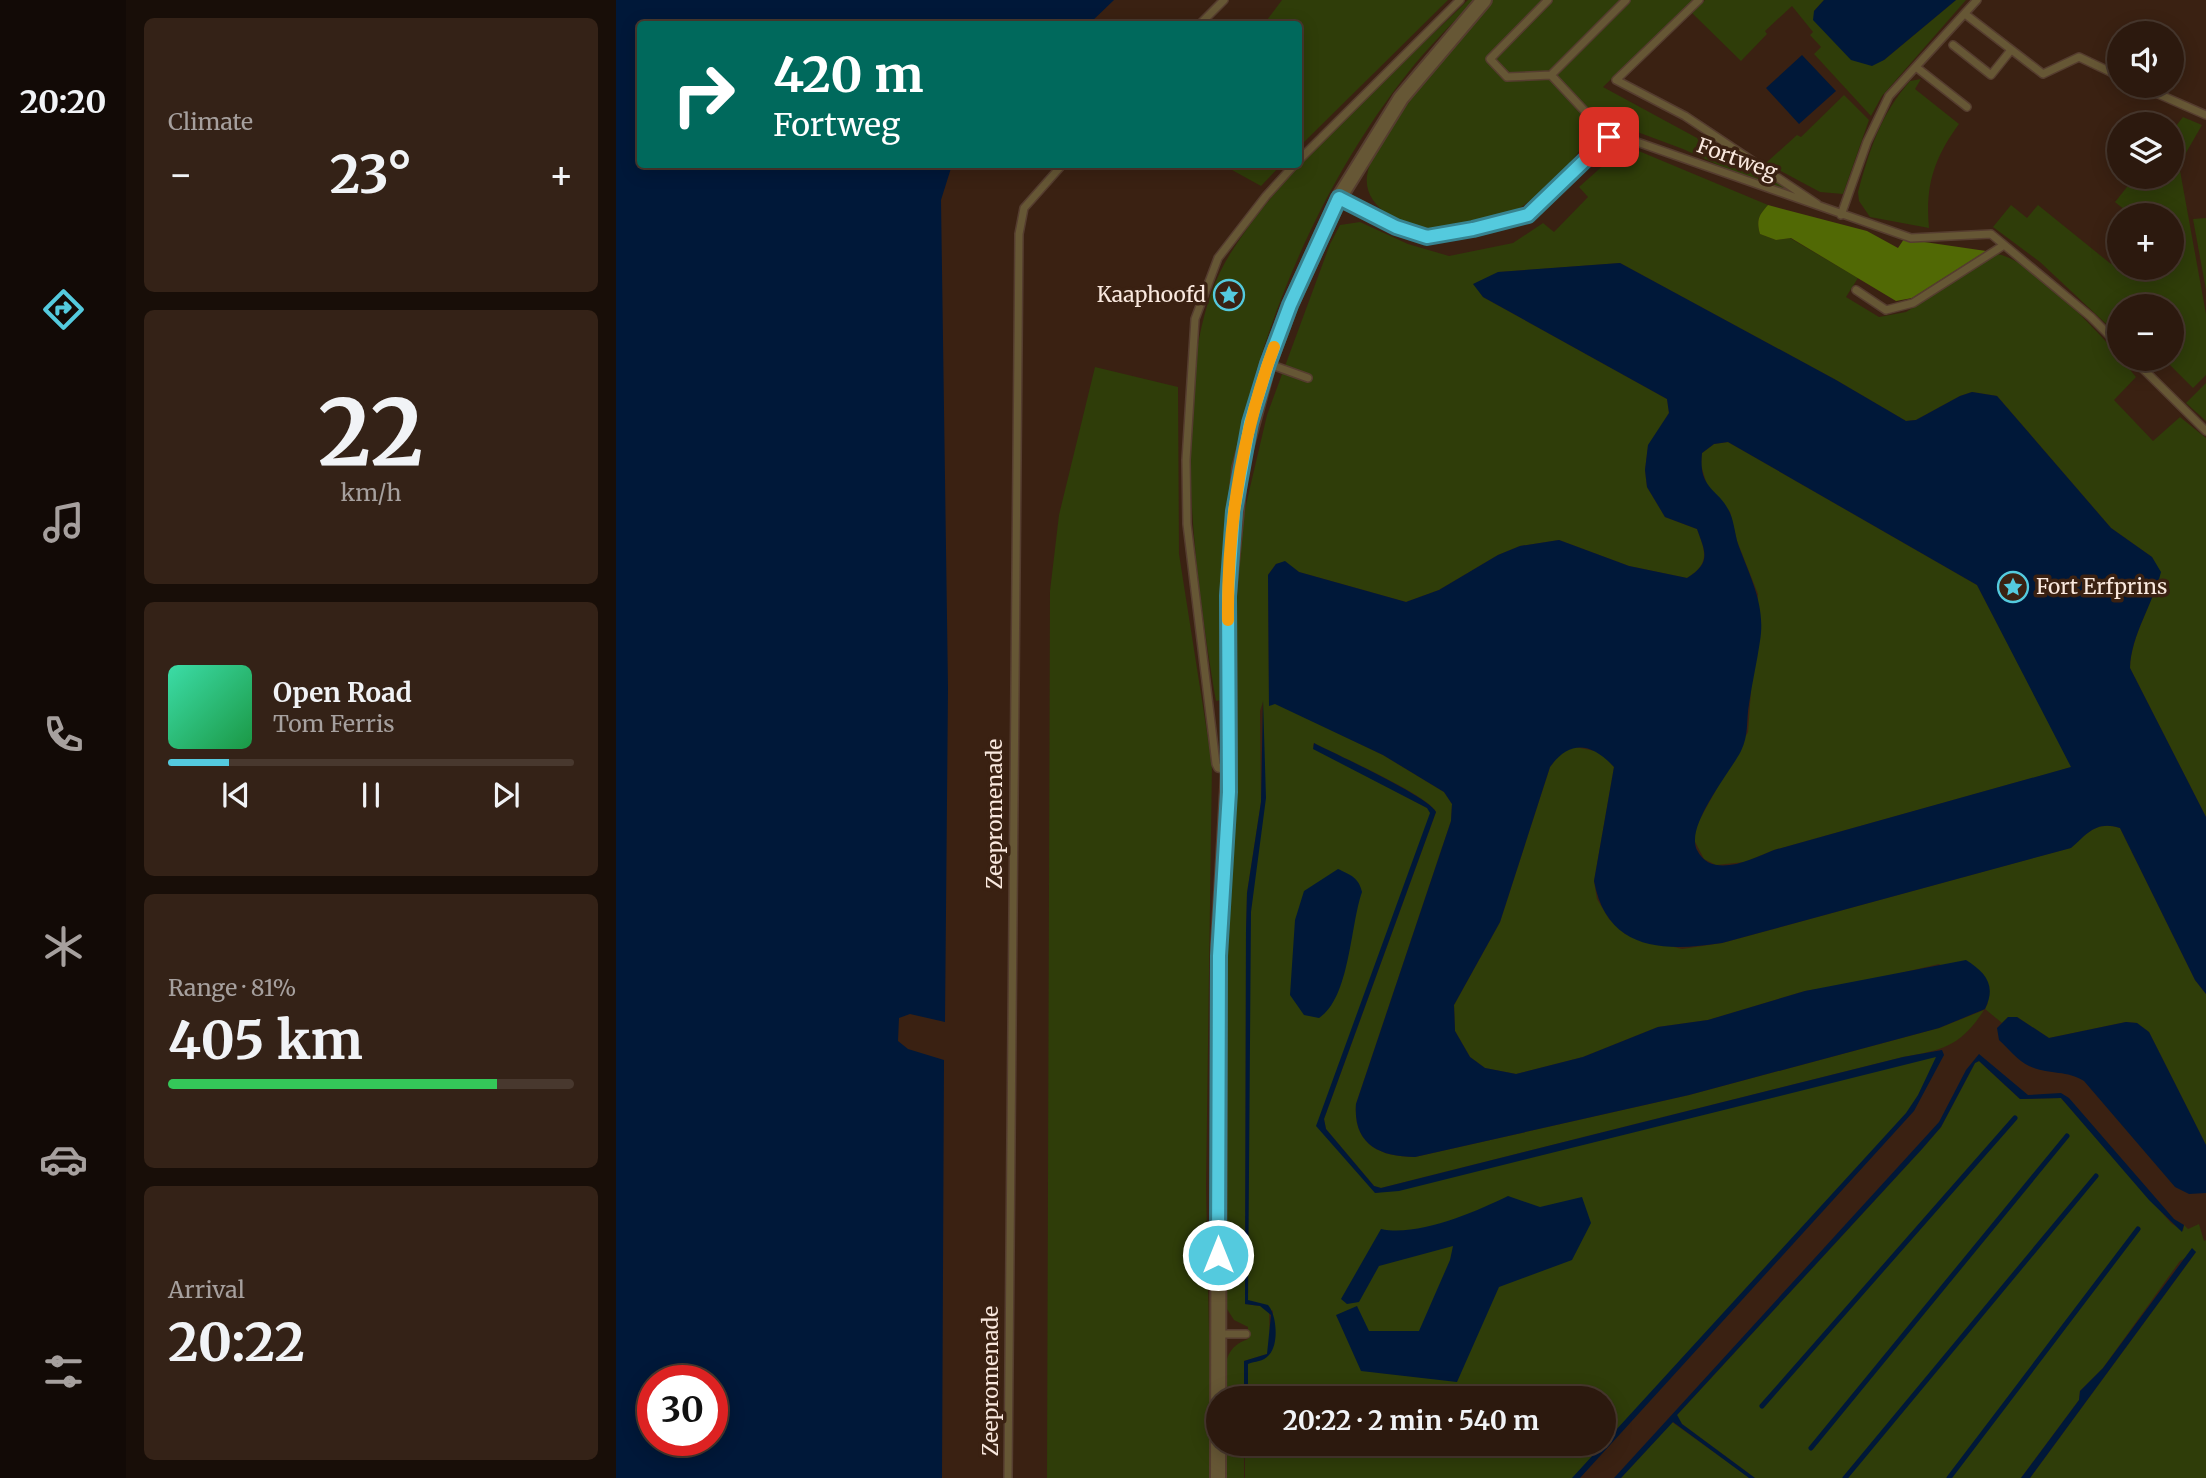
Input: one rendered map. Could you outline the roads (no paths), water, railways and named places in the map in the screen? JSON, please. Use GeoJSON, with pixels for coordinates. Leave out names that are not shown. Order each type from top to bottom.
{"type":"FeatureCollection","features":[{"type":"Feature","properties":{"kind":"street"},"geometry":{"type":"LineString","coordinates":[[1218,1478],[1219,956],[1229,770],[1228,596],[1234,511],[1250,423],[1268,364],[1290,305],[1339,198],[1401,98],[1484,0]]}},
{"type":"Feature","properties":{"kind":"lane"},"geometry":{"type":"LineString","coordinates":[[1203,21],[1224,0]]}},
{"type":"Feature","properties":{"kind":"lane"},"geometry":{"type":"LineString","coordinates":[[1302,157],[1460,0]]}},
{"type":"Feature","properties":{"kind":"lane"},"geometry":{"type":"LineString","coordinates":[[1548,0],[1490,59],[1507,76],[1551,75],[1626,0]]}},
{"type":"Feature","properties":{"kind":"lane"},"geometry":{"type":"LineString","coordinates":[[1699,0],[1616,80],[1696,123],[1801,191],[1823,209]]}},
{"type":"Feature","properties":{"kind":"lane"},"geometry":{"type":"LineString","coordinates":[[1841,215],[1878,117],[1889,96],[1977,0]]}},
{"type":"Feature","properties":{"kind":"lane"},"geometry":{"type":"LineString","coordinates":[[1965,14],[2043,74],[2079,57],[2107,70]]}},
{"type":"Feature","properties":{"kind":"lane"},"geometry":{"type":"LineString","coordinates":[[1953,45],[1991,75],[2011,50]]}},
{"type":"Feature","properties":{"kind":"lane"},"geometry":{"type":"LineString","coordinates":[[1916,67],[1967,107]]}},
{"type":"Feature","properties":{"kind":"lane"},"geometry":{"type":"LineString","coordinates":[[1339,198],[1396,227],[1427,237],[1528,215],[1609,137],[1551,75]]}},
{"type":"Feature","properties":{"kind":"lane"},"geometry":{"type":"LineString","coordinates":[[2167,98],[2206,115]]}},
{"type":"Feature","properties":{"kind":"lane","name":"Fortweg"},"geometry":{"type":"LineString","coordinates":[[1609,137],[1637,142],[1911,238],[1991,234],[2107,333]]}},
{"type":"Feature","properties":{"kind":"lane","name":"Zeepromenade"},"geometry":{"type":"LineString","coordinates":[[1008,1478],[1019,234],[1024,208],[1059,168]]}},
{"type":"Feature","properties":{"kind":"lane"},"geometry":{"type":"LineString","coordinates":[[1229,770],[1218,768],[1216,764],[1212,711],[1192,585],[1186,473],[1189,366],[1195,318],[1218,258],[1291,168]]}},
{"type":"Feature","properties":{"kind":"lane"},"geometry":{"type":"LineString","coordinates":[[1856,290],[1886,310],[1913,303],[2004,245]]}},
{"type":"Feature","properties":{"kind":"lane"},"geometry":{"type":"LineString","coordinates":[[1268,364],[1307,378]]}},
{"type":"Feature","properties":{"kind":"lane"},"geometry":{"type":"LineString","coordinates":[[2145,371],[2206,431]]}},
{"type":"Feature","properties":{"kind":"lane"},"geometry":{"type":"LineString","coordinates":[[1217,1334],[1246,1334]]}},
{"type":"Feature","properties":{"kind":"water"},"geometry":{"type":"Polygon","coordinates":[[[616,0],[1114,0],[1092,21],[637,21],[637,168],[951,168],[941,200],[948,688],[945,1022],[910,1014],[899,1018],[898,1041],[908,1049],[944,1060],[942,1478],[616,1478],[616,0]]]}},
{"type":"Feature","properties":{"kind":"water"},"geometry":{"type":"Polygon","coordinates":[[[1824,0],[1956,0],[1884,60],[1872,66],[1851,60],[1813,20],[1814,11],[1824,0]]]}},
{"type":"Feature","properties":{"kind":"water"},"geometry":{"type":"Polygon","coordinates":[[[1802,55],[1836,91],[1799,124],[1766,88],[1802,55]]]}},
{"type":"Feature","properties":{"kind":"water"},"geometry":{"type":"Polygon","coordinates":[[[1620,263],[1906,421],[1916,420],[1972,392],[1997,396],[2111,528],[2152,557],[2161,572],[2134,644],[2130,668],[2206,817],[2206,994],[2195,980],[2120,828],[2112,826],[2092,830],[2071,848],[1722,943],[1679,947],[1641,942],[1625,934],[1611,921],[1601,904],[1594,881],[1614,767],[1598,753],[1589,749],[1573,748],[1550,767],[1500,922],[1454,1005],[1455,1031],[1470,1057],[1485,1068],[1516,1074],[1583,1057],[1658,1027],[1708,1020],[1805,991],[1966,960],[1979,969],[1987,980],[1990,993],[1985,1009],[1939,1028],[1689,1095],[1415,1157],[1390,1154],[1371,1146],[1359,1129],[1356,1104],[1451,821],[1452,804],[1444,792],[1383,755],[1275,704],[1269,706],[1268,575],[1276,564],[1285,561],[1299,572],[1406,602],[1439,590],[1498,555],[1520,546],[1559,540],[1629,566],[1687,578],[1700,567],[1704,556],[1697,529],[1665,517],[1647,487],[1645,470],[1648,445],[1669,413],[1667,399],[1483,297],[1473,284],[1498,272],[1620,263]],[[1728,442],[1714,444],[1702,453],[1703,475],[1731,517],[1756,591],[1761,615],[1759,649],[1744,745],[1702,814],[1697,828],[1697,850],[1704,859],[1712,864],[1733,865],[1774,850],[2071,767],[1977,585],[1728,442]]]}},
{"type":"Feature","properties":{"kind":"water"},"geometry":{"type":"Polygon","coordinates":[[[1263,700],[1266,798],[1251,912],[1248,1300],[1268,1305],[1276,1330],[1272,1350],[1267,1357],[1248,1364],[1248,1386],[1244,1386],[1244,1361],[1267,1354],[1271,1315],[1260,1306],[1245,1304],[1247,893],[1261,802],[1263,700]]]}},
{"type":"Feature","properties":{"kind":"water"},"geometry":{"type":"Polygon","coordinates":[[[1314,743],[1360,765],[1417,796],[1436,812],[1324,1119],[1326,1129],[1374,1186],[1381,1188],[1903,1057],[1942,1050],[1944,1055],[1914,1111],[1616,1438],[1616,1430],[1906,1113],[1936,1057],[1399,1191],[1375,1193],[1316,1126],[1430,813],[1427,808],[1313,749],[1314,743]]]}},
{"type":"Feature","properties":{"kind":"water"},"geometry":{"type":"Polygon","coordinates":[[[1338,869],[1354,877],[1362,892],[1343,978],[1337,995],[1319,1018],[1304,1015],[1290,995],[1295,920],[1304,891],[1338,869]]]}},
{"type":"Feature","properties":{"kind":"water"},"geometry":{"type":"Polygon","coordinates":[[[2008,1017],[2017,1017],[2049,1038],[2126,1022],[2137,1023],[2149,1032],[2206,1145],[2206,1193],[2189,1194],[2175,1187],[2084,1081],[2071,1075],[2036,1069],[2017,1058],[1999,1040],[1997,1028],[2008,1017]]]}},
{"type":"Feature","properties":{"kind":"water"},"geometry":{"type":"Polygon","coordinates":[[[1979,1054],[2028,1095],[2061,1093],[2069,1098],[2174,1219],[2184,1225],[2182,1232],[2149,1200],[2061,1098],[2020,1099],[1979,1061],[1975,1063],[1941,1127],[1677,1415],[1682,1424],[1755,1478],[1749,1478],[1673,1422],[1621,1478],[1614,1478],[1939,1122],[1966,1070],[1979,1054]]]}},
{"type":"Feature","properties":{"kind":"water"},"geometry":{"type":"Polygon","coordinates":[[[1508,1196],[1540,1207],[1582,1197],[1591,1223],[1572,1260],[1499,1287],[1457,1382],[1361,1371],[1336,1315],[1357,1306],[1369,1331],[1419,1331],[1450,1260],[1453,1246],[1379,1266],[1359,1302],[1347,1304],[1341,1299],[1381,1229],[1396,1231],[1446,1222],[1508,1196]]]}},
{"type":"Feature","properties":{"kind":"water"},"geometry":{"type":"Polygon","coordinates":[[[2192,1248],[2196,1252],[2030,1478],[2021,1478],[2079,1400],[2080,1391],[2103,1368],[2192,1248]]]}},
{"type":"Feature","properties":{"kind":"water"},"geometry":{"type":"Polygon","coordinates":[[[1592,1456],[1600,1456],[1580,1478],[1572,1478],[1592,1456]]]}},
{"type":"Feature","properties":{"kind":"waterway"},"geometry":{"type":"LineString","coordinates":[[1762,1406],[2015,1118]]}},
{"type":"Feature","properties":{"kind":"waterway"},"geometry":{"type":"LineString","coordinates":[[1811,1448],[2067,1136]]}},
{"type":"Feature","properties":{"kind":"waterway"},"geometry":{"type":"LineString","coordinates":[[1845,1478],[2096,1176]]}},
{"type":"Feature","properties":{"kind":"waterway"},"geometry":{"type":"LineString","coordinates":[[1949,1478],[2138,1229]]}},
{"type":"Feature","properties":{"kind":"place","name":"Kaaphoofd"},"geometry":{"type":"Point","coordinates":[1229,295]}},
{"type":"Feature","properties":{"kind":"place","name":"Fort Erfprins"},"geometry":{"type":"Point","coordinates":[2013,587]}}]}
